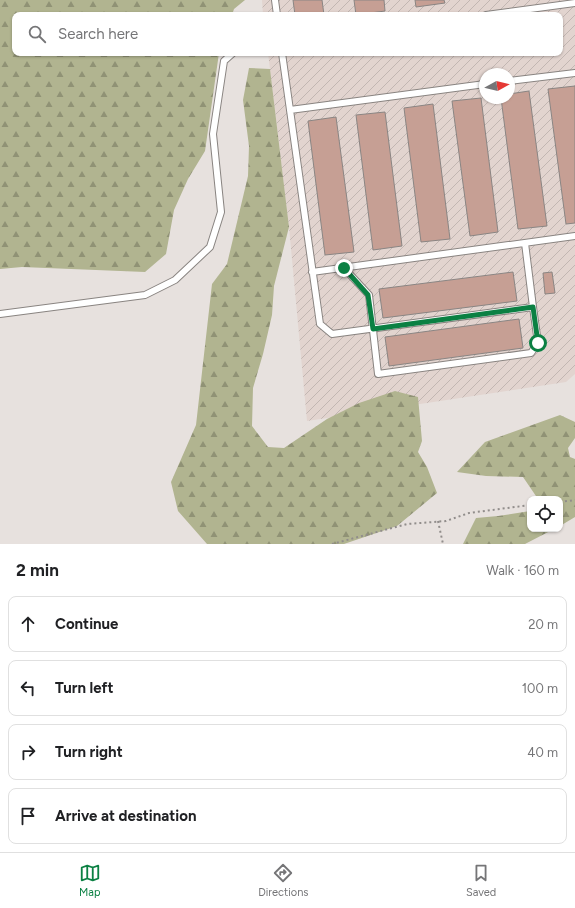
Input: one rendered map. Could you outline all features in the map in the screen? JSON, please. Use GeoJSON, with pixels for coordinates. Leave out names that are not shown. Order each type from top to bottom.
{"type":"FeatureCollection","features":[{"type":"Feature","properties":{"kind":"lane"},"geometry":{"type":"LineString","coordinates":[[275,0],[277,12]]}},
{"type":"Feature","properties":{"kind":"lane"},"geometry":{"type":"LineString","coordinates":[[508,12],[575,3]]}},
{"type":"Feature","properties":{"kind":"lane"},"geometry":{"type":"LineString","coordinates":[[0,314],[145,294],[175,280],[210,247],[221,212],[213,134],[224,60],[230,56]]}},
{"type":"Feature","properties":{"kind":"lane"},"geometry":{"type":"LineString","coordinates":[[282,56],[320,324],[332,334],[533,307]]}},
{"type":"Feature","properties":{"kind":"lane"},"geometry":{"type":"LineString","coordinates":[[515,80],[575,73]]}},
{"type":"Feature","properties":{"kind":"lane"},"geometry":{"type":"LineString","coordinates":[[290,110],[479,85]]}},
{"type":"Feature","properties":{"kind":"lane"},"geometry":{"type":"LineString","coordinates":[[312,272],[575,236]]}},
{"type":"Feature","properties":{"kind":"lane"},"geometry":{"type":"LineString","coordinates":[[344,268],[368,295],[378,374],[531,352],[538,343],[525,243]]}},
{"type":"Feature","properties":{"kind":"path"},"geometry":{"type":"LineString","coordinates":[[563,502],[575,500]]}},
{"type":"Feature","properties":{"kind":"path"},"geometry":{"type":"LineString","coordinates":[[332,544],[407,524],[446,520],[469,513],[527,505]]}},
{"type":"Feature","properties":{"kind":"path"},"geometry":{"type":"LineString","coordinates":[[438,521],[443,544]]}},
{"type":"Feature","properties":{"kind":"shaded area"},"geometry":{"type":"Polygon","coordinates":[[[262,0],[575,0],[575,374],[566,382],[307,421],[289,227],[268,56],[563,56],[563,12],[263,12],[262,0]]]}},
{"type":"Feature","properties":{"kind":"green space"},"geometry":{"type":"Polygon","coordinates":[[[0,0],[245,0],[234,9],[233,12],[12,12],[12,56],[219,56],[205,151],[188,179],[174,210],[166,254],[145,272],[22,267],[0,269],[0,0]]]}},
{"type":"Feature","properties":{"kind":"green space"},"geometry":{"type":"Polygon","coordinates":[[[249,68],[270,69],[289,227],[274,286],[272,315],[253,388],[252,426],[268,447],[284,448],[327,419],[359,403],[395,391],[418,397],[422,441],[418,452],[427,467],[437,493],[397,526],[344,544],[207,544],[178,511],[171,482],[196,425],[212,284],[227,264],[248,176],[249,146],[243,100],[249,68]]]}},
{"type":"Feature","properties":{"kind":"green space"},"geometry":{"type":"Polygon","coordinates":[[[560,415],[575,422],[575,438],[568,448],[570,457],[575,459],[575,517],[563,524],[563,496],[536,496],[523,477],[486,476],[457,472],[485,442],[560,415]]]}},
{"type":"Feature","properties":{"kind":"green space"},"geometry":{"type":"Polygon","coordinates":[[[527,511],[527,532],[548,532],[525,544],[463,544],[476,518],[527,511]]]}},
{"type":"Feature","properties":{"kind":"building"},"geometry":{"type":"Polygon","coordinates":[[[293,0],[322,0],[324,12],[295,12],[293,0]]]}},
{"type":"Feature","properties":{"kind":"building"},"geometry":{"type":"Polygon","coordinates":[[[354,0],[384,0],[385,11],[356,12],[354,0]]]}},
{"type":"Feature","properties":{"kind":"building"},"geometry":{"type":"Polygon","coordinates":[[[415,0],[444,0],[445,3],[416,7],[415,0]]]}},
{"type":"Feature","properties":{"kind":"building"},"geometry":{"type":"Polygon","coordinates":[[[575,86],[575,223],[566,224],[548,89],[575,86]]]}},
{"type":"Feature","properties":{"kind":"building"},"geometry":{"type":"Polygon","coordinates":[[[529,91],[547,226],[518,229],[502,104],[515,104],[515,93],[529,91]]]}},
{"type":"Feature","properties":{"kind":"building"},"geometry":{"type":"Polygon","coordinates":[[[479,98],[479,104],[482,104],[498,232],[470,236],[452,101],[479,98]]]}},
{"type":"Feature","properties":{"kind":"building"},"geometry":{"type":"Polygon","coordinates":[[[433,104],[450,239],[421,242],[404,108],[433,104]]]}},
{"type":"Feature","properties":{"kind":"building"},"geometry":{"type":"Polygon","coordinates":[[[385,112],[402,246],[373,250],[356,115],[385,112]]]}},
{"type":"Feature","properties":{"kind":"building"},"geometry":{"type":"Polygon","coordinates":[[[336,117],[354,252],[325,255],[308,121],[336,117]]]}},
{"type":"Feature","properties":{"kind":"building"},"geometry":{"type":"Polygon","coordinates":[[[513,272],[517,301],[383,318],[379,289],[513,272]]]}},
{"type":"Feature","properties":{"kind":"building"},"geometry":{"type":"Polygon","coordinates":[[[552,272],[555,293],[545,294],[543,273],[552,272]]]}},
{"type":"Feature","properties":{"kind":"building"},"geometry":{"type":"Polygon","coordinates":[[[519,319],[523,348],[389,366],[385,337],[519,319]]]}},
{"type":"Feature","properties":{"kind":"route"},"geometry":{"type":"LineString","coordinates":[[344,268],[368,295],[373,329],[533,307],[538,343]]}}]}
